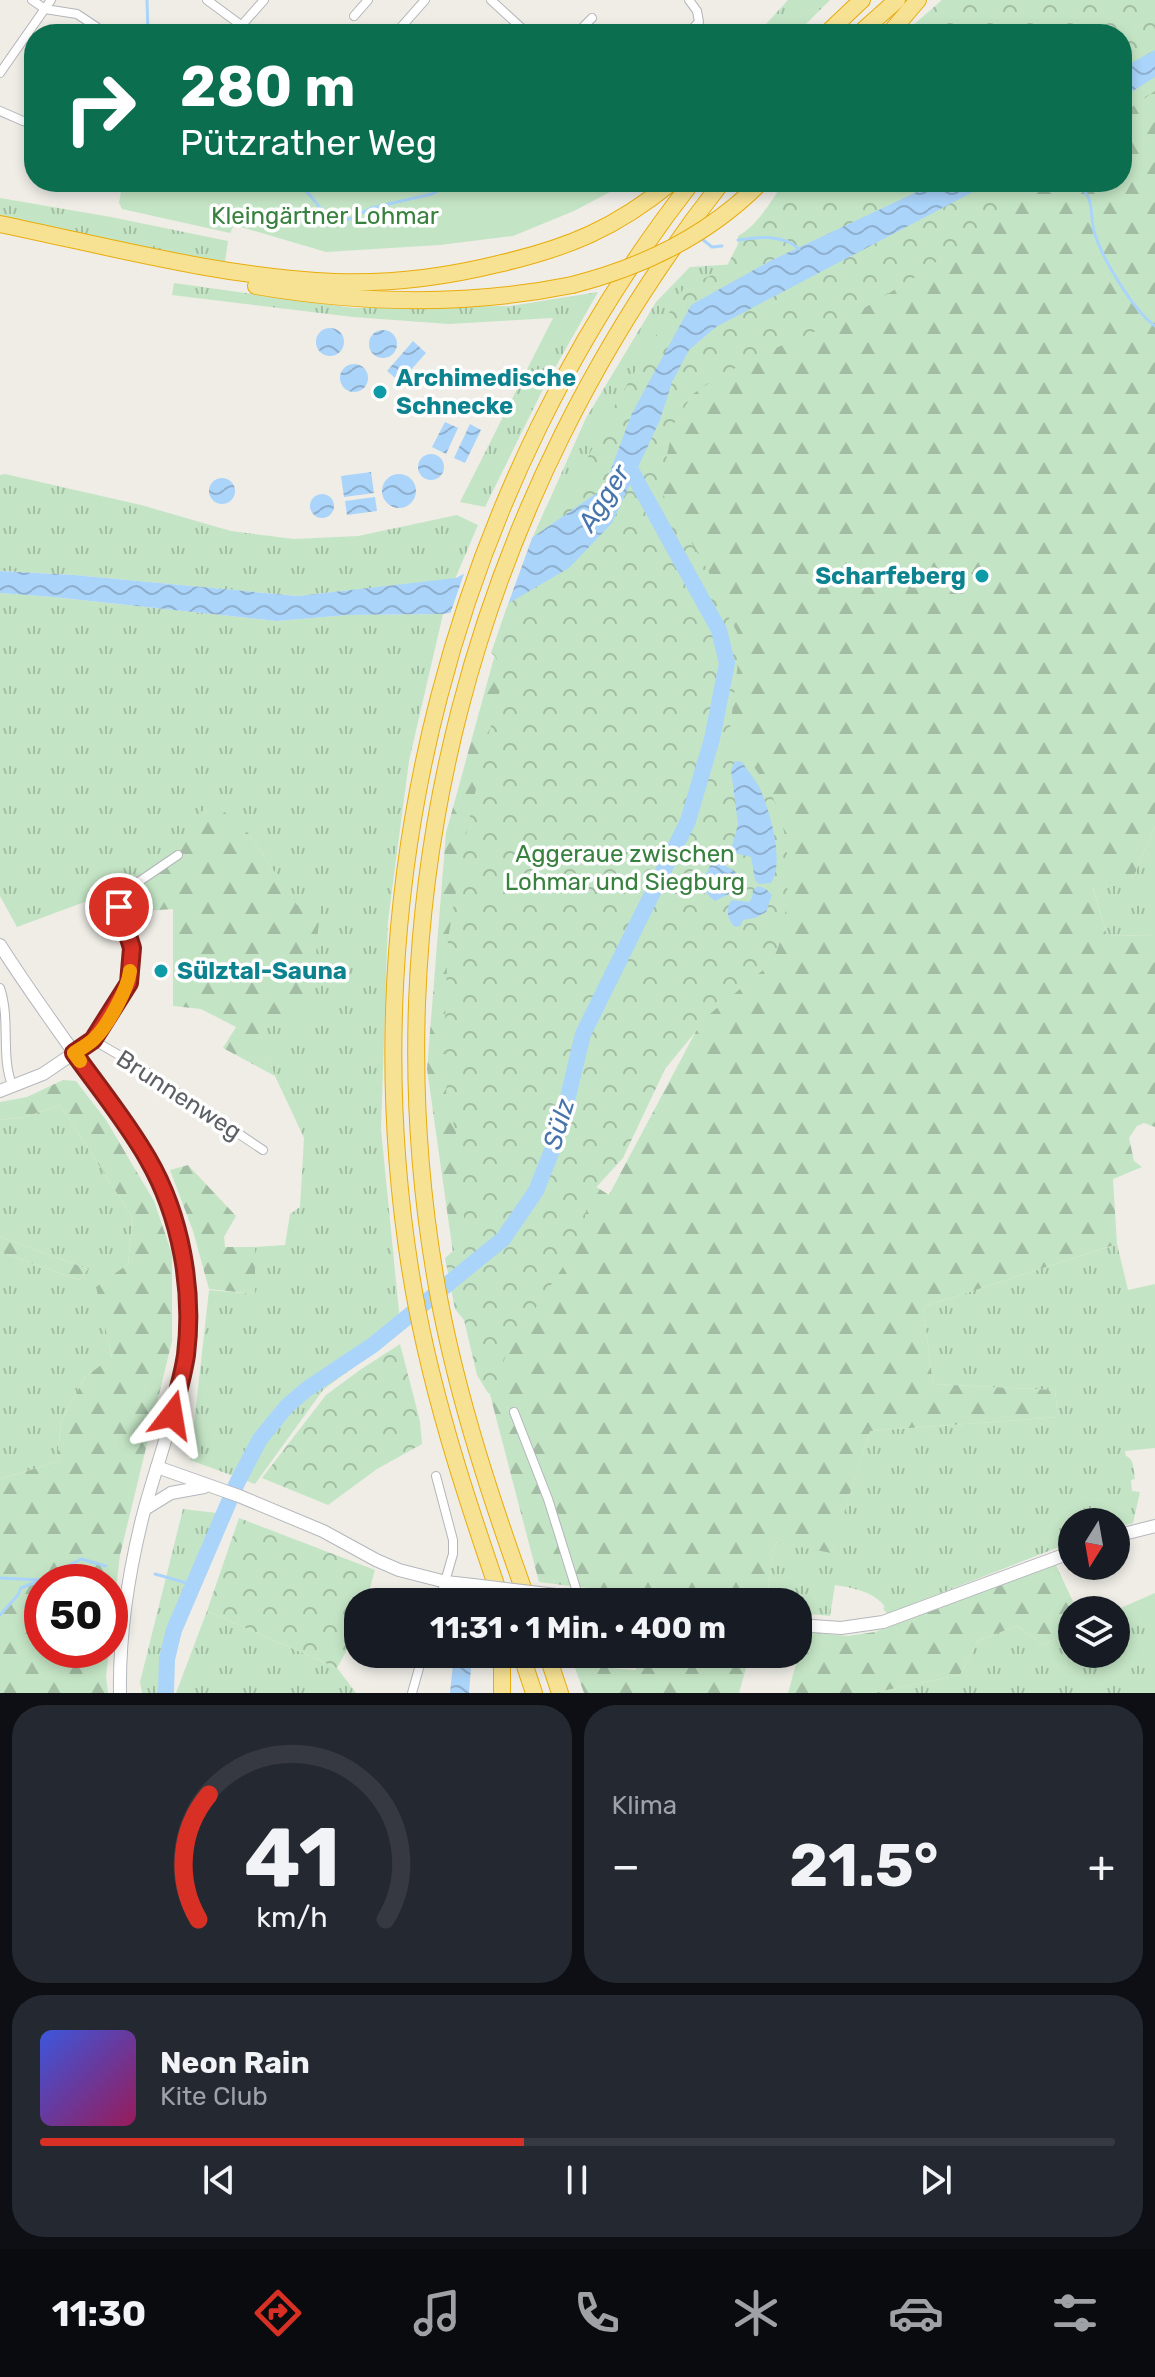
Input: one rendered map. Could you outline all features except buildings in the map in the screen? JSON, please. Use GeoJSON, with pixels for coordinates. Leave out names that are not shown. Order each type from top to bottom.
{"type":"FeatureCollection","features":[{"type":"Feature","properties":{"kind":"highway"},"geometry":{"type":"LineString","coordinates":[[837,24],[862,0]]}},
{"type":"Feature","properties":{"kind":"highway"},"geometry":{"type":"LineString","coordinates":[[870,24],[897,0]]}},
{"type":"Feature","properties":{"kind":"highway"},"geometry":{"type":"LineString","coordinates":[[898,24],[918,0]]}},
{"type":"Feature","properties":{"kind":"highway"},"geometry":{"type":"LineString","coordinates":[[239,278],[384,281],[475,270],[574,243],[639,207],[659,192]]}},
{"type":"Feature","properties":{"kind":"highway"},"geometry":{"type":"LineString","coordinates":[[497,1588],[439,1408],[409,1266],[401,1200],[393,1080],[394,1000],[398,934],[415,802],[447,665],[475,578],[504,505],[542,420],[583,343],[623,278],[685,192]]}},
{"type":"Feature","properties":{"kind":"highway"},"geometry":{"type":"LineString","coordinates":[[523,1588],[486,1484],[460,1395],[431,1246],[418,1114],[417,1035],[421,943],[431,852],[442,787],[472,661],[500,577],[531,500],[564,427],[602,358],[645,288],[715,192]]}},
{"type":"Feature","properties":{"kind":"highway"},"geometry":{"type":"LineString","coordinates":[[0,233],[324,295],[424,300],[499,297],[572,285],[617,272],[681,243],[720,218],[750,192]]}},
{"type":"Feature","properties":{"kind":"highway"},"geometry":{"type":"LineString","coordinates":[[0,224],[215,274]]}},
{"type":"Feature","properties":{"kind":"highway"},"geometry":{"type":"LineString","coordinates":[[502,1668],[502,1693]]}},
{"type":"Feature","properties":{"kind":"highway"},"geometry":{"type":"LineString","coordinates":[[526,1668],[534,1693]]}},
{"type":"Feature","properties":{"kind":"highway"},"geometry":{"type":"LineString","coordinates":[[552,1668],[560,1693]]}},
{"type":"Feature","properties":{"kind":"main road"},"geometry":{"type":"LineString","coordinates":[[0,945],[149,1160],[167,1200],[180,1242],[187,1299],[186,1354],[129,1575],[121,1637],[120,1693]]}},
{"type":"Feature","properties":{"kind":"main road"},"geometry":{"type":"LineString","coordinates":[[0,1091],[43,1074],[74,1053]]}},
{"type":"Feature","properties":{"kind":"main road"},"geometry":{"type":"LineString","coordinates":[[157,1467],[239,1496],[323,1531],[399,1570],[446,1582],[498,1588]]}},
{"type":"Feature","properties":{"kind":"main road"},"geometry":{"type":"LineString","coordinates":[[145,1509],[171,1493],[214,1488]]}},
{"type":"Feature","properties":{"kind":"main road"},"geometry":{"type":"LineString","coordinates":[[1130,1532],[1155,1526]]}},
{"type":"Feature","properties":{"kind":"main road"},"geometry":{"type":"LineString","coordinates":[[812,1626],[841,1628],[883,1622],[1058,1557]]}},
{"type":"Feature","properties":{"kind":"street"},"geometry":{"type":"LineString","coordinates":[[32,0],[45,9],[77,14],[92,24]]}},
{"type":"Feature","properties":{"kind":"street"},"geometry":{"type":"LineString","coordinates":[[34,24],[51,0]]}},
{"type":"Feature","properties":{"kind":"street"},"geometry":{"type":"LineString","coordinates":[[207,0],[240,24]]}},
{"type":"Feature","properties":{"kind":"street"},"geometry":{"type":"LineString","coordinates":[[242,24],[264,0]]}},
{"type":"Feature","properties":{"kind":"street"},"geometry":{"type":"LineString","coordinates":[[354,16],[368,0]]}},
{"type":"Feature","properties":{"kind":"street"},"geometry":{"type":"LineString","coordinates":[[404,24],[425,0]]}},
{"type":"Feature","properties":{"kind":"street"},"geometry":{"type":"LineString","coordinates":[[491,0],[517,24]]}},
{"type":"Feature","properties":{"kind":"street"},"geometry":{"type":"LineString","coordinates":[[689,0],[697,11],[697,24]]}},
{"type":"Feature","properties":{"kind":"street"},"geometry":{"type":"LineString","coordinates":[[586,24],[592,18]]}},
{"type":"Feature","properties":{"kind":"street"},"geometry":{"type":"LineString","coordinates":[[0,73],[24,39]]}},
{"type":"Feature","properties":{"kind":"street"},"geometry":{"type":"LineString","coordinates":[[0,111],[24,119]]}},
{"type":"Feature","properties":{"kind":"street"},"geometry":{"type":"LineString","coordinates":[[74,1053],[93,1040],[129,983],[132,948],[115,898],[178,855]]}},
{"type":"Feature","properties":{"kind":"street"},"geometry":{"type":"LineString","coordinates":[[0,988],[5,1003],[5,1062],[13,1087]]}},
{"type":"Feature","properties":{"kind":"street","name":"Brunnenweg"},"geometry":{"type":"LineString","coordinates":[[93,1040],[136,1065],[249,1146],[263,1150]]}},
{"type":"Feature","properties":{"kind":"street"},"geometry":{"type":"LineString","coordinates":[[514,1412],[548,1499],[576,1588]]}},
{"type":"Feature","properties":{"kind":"street"},"geometry":{"type":"LineString","coordinates":[[436,1476],[453,1540],[453,1554],[444,1588]]}},
{"type":"Feature","properties":{"kind":"street"},"geometry":{"type":"LineString","coordinates":[[412,1693],[419,1668]]}},
{"type":"Feature","properties":{"kind":"green space"},"geometry":{"type":"Polygon","coordinates":[[[788,0],[830,0],[806,24],[766,24],[788,0]]]}},
{"type":"Feature","properties":{"kind":"green space"},"geometry":{"type":"Polygon","coordinates":[[[942,0],[1155,0],[1155,91],[1132,107],[1132,24],[914,24],[942,0]]]}},
{"type":"Feature","properties":{"kind":"green space"},"geometry":{"type":"Polygon","coordinates":[[[1155,77],[1155,826],[1134,876],[1093,888],[1107,936],[1155,935],[1155,1127],[1144,1123],[1137,1126],[1129,1138],[1134,1161],[1142,1167],[1113,1179],[1117,1244],[923,1307],[933,1384],[1055,1390],[1058,1417],[870,1431],[831,1553],[775,1542],[768,1588],[588,1588],[539,1582],[453,1253],[427,1069],[446,833],[509,603],[672,382],[976,192],[1132,192],[1132,92],[1155,77]],[[712,1001],[582,1178],[609,1195],[712,1001]]]}},
{"type":"Feature","properties":{"kind":"green space","name":"Kleingärtner Lohmar"},"geometry":{"type":"Polygon","coordinates":[[[121,192],[610,192],[574,211],[513,236],[440,245],[326,252],[234,225],[230,233],[122,209],[119,203],[121,192]]]}},
{"type":"Feature","properties":{"kind":"green space","name":"Aggeraue zwischen Lohmar und Siegburg"},"geometry":{"type":"Polygon","coordinates":[[[777,192],[1025,192],[987,225],[911,280],[849,317],[771,350],[716,378],[693,394],[673,425],[663,476],[664,496],[668,509],[712,578],[719,600],[737,632],[740,646],[730,729],[767,786],[784,830],[788,874],[783,929],[769,965],[711,1013],[665,1069],[623,1158],[590,1194],[585,1228],[575,1249],[514,1340],[504,1360],[502,1394],[488,1393],[477,1375],[464,1320],[455,1309],[445,1258],[459,1246],[465,1228],[457,1136],[446,1097],[444,1046],[448,939],[464,844],[501,686],[497,683],[499,671],[496,657],[491,653],[522,563],[546,507],[565,502],[572,494],[611,412],[685,286],[725,270],[738,244],[738,236],[777,192]]]}},
{"type":"Feature","properties":{"kind":"green space"},"geometry":{"type":"Polygon","coordinates":[[[0,198],[228,241],[225,262],[106,241],[0,217],[0,198]]]}},
{"type":"Feature","properties":{"kind":"green space"},"geometry":{"type":"Polygon","coordinates":[[[768,262],[604,488],[533,537],[586,418],[656,302],[690,267],[768,262]]]}},
{"type":"Feature","properties":{"kind":"green space"},"geometry":{"type":"Polygon","coordinates":[[[174,283],[354,308],[510,306],[598,292],[543,389],[485,507],[460,502],[553,318],[449,324],[353,317],[172,295],[174,283]]]}},
{"type":"Feature","properties":{"kind":"green space"},"geometry":{"type":"Polygon","coordinates":[[[0,475],[141,505],[231,531],[294,539],[358,536],[457,515],[478,525],[455,579],[298,596],[0,571],[0,475]]]}},
{"type":"Feature","properties":{"kind":"green space"},"geometry":{"type":"Polygon","coordinates":[[[0,593],[277,621],[348,615],[443,614],[409,761],[388,921],[381,1129],[401,1332],[323,1390],[255,1484],[190,1460],[209,1290],[255,1294],[255,1247],[285,1245],[290,1214],[300,1207],[304,1138],[275,1076],[253,1014],[297,906],[249,834],[178,855],[109,893],[17,927],[0,896],[0,593]]]}},
{"type":"Feature","properties":{"kind":"green space"},"geometry":{"type":"Polygon","coordinates":[[[213,802],[249,834],[297,905],[320,908],[310,1023],[254,1015],[275,1076],[223,1048],[236,1027],[201,1009],[173,1006],[173,909],[131,912],[126,893],[178,855],[194,818],[213,802]]]}},
{"type":"Feature","properties":{"kind":"green space"},"geometry":{"type":"Polygon","coordinates":[[[1155,826],[1155,935],[1107,936],[1093,887],[1134,876],[1155,826]]]}},
{"type":"Feature","properties":{"kind":"green space"},"geometry":{"type":"Polygon","coordinates":[[[63,1080],[76,1081],[106,1120],[154,1201],[172,1254],[172,1341],[119,1564],[24,1564],[24,1668],[107,1668],[108,1693],[0,1693],[0,1479],[57,1462],[61,1422],[85,1377],[112,1357],[96,1287],[128,1264],[133,1218],[60,1105],[25,1117],[0,1120],[0,1102],[27,1097],[63,1080]]]}},
{"type":"Feature","properties":{"kind":"green space"},"geometry":{"type":"Polygon","coordinates":[[[60,1105],[133,1218],[128,1264],[97,1287],[112,1358],[85,1377],[61,1422],[57,1462],[0,1479],[0,1252],[79,1280],[88,1269],[0,1237],[0,1120],[25,1117],[60,1105]]]}},
{"type":"Feature","properties":{"kind":"green space"},"geometry":{"type":"Polygon","coordinates":[[[188,1165],[236,1216],[224,1237],[225,1247],[255,1247],[255,1294],[209,1289],[193,1231],[170,1170],[188,1165]]]}},
{"type":"Feature","properties":{"kind":"green space"},"geometry":{"type":"Polygon","coordinates":[[[0,1237],[88,1269],[79,1280],[0,1252],[0,1237]]]}},
{"type":"Feature","properties":{"kind":"green space"},"geometry":{"type":"Polygon","coordinates":[[[1117,1244],[1128,1290],[1155,1284],[1155,1448],[1125,1451],[1134,1469],[1132,1491],[1140,1492],[1133,1523],[1130,1524],[1130,1508],[1058,1508],[1058,1547],[887,1614],[881,1602],[870,1594],[835,1585],[830,1616],[812,1614],[812,1588],[768,1588],[775,1542],[831,1552],[870,1431],[1058,1417],[1055,1390],[933,1384],[923,1307],[1117,1244]]]}},
{"type":"Feature","properties":{"kind":"green space"},"geometry":{"type":"Polygon","coordinates":[[[400,1344],[420,1421],[422,1444],[377,1469],[328,1505],[262,1478],[326,1395],[400,1344]]]}},
{"type":"Feature","properties":{"kind":"green space"},"geometry":{"type":"Polygon","coordinates":[[[183,1509],[217,1513],[159,1682],[159,1693],[142,1693],[140,1682],[183,1509]]]}},
{"type":"Feature","properties":{"kind":"green space"},"geometry":{"type":"Polygon","coordinates":[[[239,1518],[375,1570],[370,1588],[344,1588],[344,1655],[337,1668],[207,1611],[239,1518]]]}},
{"type":"Feature","properties":{"kind":"green space"},"geometry":{"type":"Polygon","coordinates":[[[1056,1565],[1058,1580],[1063,1580],[1070,1596],[1058,1596],[1058,1638],[1044,1645],[1017,1626],[977,1641],[960,1675],[872,1693],[788,1693],[795,1668],[812,1668],[812,1633],[848,1636],[875,1632],[1056,1565]]]}},
{"type":"Feature","properties":{"kind":"green space"},"geometry":{"type":"Polygon","coordinates":[[[1155,1593],[1155,1693],[872,1693],[960,1675],[977,1641],[1017,1626],[1044,1645],[1058,1638],[1058,1668],[1130,1668],[1130,1604],[1155,1593]]]}},
{"type":"Feature","properties":{"kind":"green space"},"geometry":{"type":"Polygon","coordinates":[[[207,1611],[337,1668],[356,1693],[176,1693],[207,1611]]]}},
{"type":"Feature","properties":{"kind":"green space"},"geometry":{"type":"Polygon","coordinates":[[[575,1668],[746,1668],[739,1693],[584,1693],[575,1668]]]}},
{"type":"Feature","properties":{"kind":"water"},"geometry":{"type":"Polygon","coordinates":[[[1155,50],[1155,77],[1132,92],[1132,63],[1155,50]]]}},
{"type":"Feature","properties":{"kind":"water","name":"Agger"},"geometry":{"type":"Polygon","coordinates":[[[917,192],[973,192],[716,327],[689,350],[672,382],[660,420],[612,523],[569,568],[509,603],[443,614],[348,615],[277,621],[0,593],[0,571],[298,596],[456,578],[533,537],[604,488],[632,413],[691,305],[768,262],[917,192]]]}},
{"type":"Feature","properties":{"kind":"water"},"geometry":{"type":"Polygon","coordinates":[[[330,328],[340,332],[344,342],[340,352],[330,356],[320,352],[316,342],[320,332],[330,328]]]}},
{"type":"Feature","properties":{"kind":"water"},"geometry":{"type":"Polygon","coordinates":[[[383,330],[393,334],[397,344],[393,354],[383,358],[373,354],[369,344],[373,334],[383,330]]]}},
{"type":"Feature","properties":{"kind":"water"},"geometry":{"type":"Polygon","coordinates":[[[413,341],[426,353],[400,382],[387,371],[413,341]]]}},
{"type":"Feature","properties":{"kind":"water"},"geometry":{"type":"Polygon","coordinates":[[[354,364],[364,368],[368,378],[364,388],[354,392],[344,388],[340,378],[344,368],[354,364]]]}},
{"type":"Feature","properties":{"kind":"water"},"geometry":{"type":"Polygon","coordinates":[[[445,422],[458,428],[446,454],[432,447],[445,422]]]}},
{"type":"Feature","properties":{"kind":"water"},"geometry":{"type":"Polygon","coordinates":[[[470,424],[481,430],[465,463],[454,458],[470,424]]]}},
{"type":"Feature","properties":{"kind":"water"},"geometry":{"type":"Polygon","coordinates":[[[431,454],[440,458],[444,467],[440,476],[431,480],[422,476],[418,467],[422,458],[431,454]]]}},
{"type":"Feature","properties":{"kind":"water"},"geometry":{"type":"Polygon","coordinates":[[[371,472],[374,493],[344,497],[341,476],[371,472]]]}},
{"type":"Feature","properties":{"kind":"water"},"geometry":{"type":"Polygon","coordinates":[[[399,474],[411,479],[416,491],[411,503],[399,508],[387,503],[382,491],[387,479],[399,474]]]}},
{"type":"Feature","properties":{"kind":"water"},"geometry":{"type":"Polygon","coordinates":[[[222,478],[231,482],[235,491],[231,500],[222,504],[213,500],[209,491],[213,482],[222,478]]]}},
{"type":"Feature","properties":{"kind":"water"},"geometry":{"type":"Polygon","coordinates":[[[322,494],[331,497],[334,506],[331,515],[322,518],[313,515],[310,506],[313,497],[322,494]]]}},
{"type":"Feature","properties":{"kind":"water"},"geometry":{"type":"Polygon","coordinates":[[[375,497],[377,511],[347,515],[345,501],[375,497]]]}},
{"type":"Feature","properties":{"kind":"water"},"geometry":{"type":"Polygon","coordinates":[[[735,761],[742,762],[754,779],[768,810],[777,863],[771,883],[759,884],[755,880],[751,857],[731,850],[738,824],[731,770],[735,761]]]}},
{"type":"Feature","properties":{"kind":"water"},"geometry":{"type":"Polygon","coordinates":[[[719,862],[736,873],[739,884],[737,890],[715,901],[701,884],[711,864],[719,862]]]}},
{"type":"Feature","properties":{"kind":"water"},"geometry":{"type":"Polygon","coordinates":[[[758,886],[772,895],[766,912],[743,920],[740,926],[735,927],[730,921],[728,906],[732,900],[749,902],[758,886]]]}},
{"type":"Feature","properties":{"kind":"water"},"geometry":{"type":"Polygon","coordinates":[[[453,1668],[471,1668],[469,1693],[450,1693],[453,1668]]]}},
{"type":"Feature","properties":{"kind":"pier"},"geometry":{"type":"Polygon","coordinates":[[[535,530],[507,607],[449,617],[466,568],[535,530]]]}},
{"type":"Feature","properties":{"kind":"waterway"},"geometry":{"type":"LineString","coordinates":[[147,0],[148,24]]}},
{"type":"Feature","properties":{"kind":"waterway"},"geometry":{"type":"LineString","coordinates":[[307,192],[326,215],[337,222],[371,208],[436,192]]}},
{"type":"Feature","properties":{"kind":"waterway"},"geometry":{"type":"LineString","coordinates":[[1085,192],[1090,201],[1095,235],[1112,271],[1138,309],[1155,326]]}},
{"type":"Feature","properties":{"kind":"waterway"},"geometry":{"type":"LineString","coordinates":[[702,239],[712,247],[722,246]]}},
{"type":"Feature","properties":{"kind":"waterway"},"geometry":{"type":"LineString","coordinates":[[738,240],[778,239],[799,249]]}},
{"type":"Feature","properties":{"kind":"waterway","name":"Sülz"},"geometry":{"type":"LineString","coordinates":[[166,1693],[167,1659],[174,1630],[237,1483],[260,1439],[287,1406],[307,1389],[373,1345],[503,1239],[536,1191],[560,1130],[583,1034],[688,821],[712,739],[727,663],[719,630],[627,463]]}},
{"type":"Feature","properties":{"kind":"waterway"},"geometry":{"type":"LineString","coordinates":[[72,1564],[81,1559],[99,1564]]}},
{"type":"Feature","properties":{"kind":"waterway"},"geometry":{"type":"LineString","coordinates":[[155,1574],[194,1585]]}},
{"type":"Feature","properties":{"kind":"waterway"},"geometry":{"type":"LineString","coordinates":[[0,1578],[24,1579]]}},
{"type":"Feature","properties":{"kind":"waterway"},"geometry":{"type":"LineString","coordinates":[[0,1615],[24,1587]]}},
{"type":"Feature","properties":{"kind":"slow traffic"},"geometry":{"type":"LineString","coordinates":[[80,1061],[74,1053],[93,1040],[101,1030],[129,983],[130,971]]}},
{"type":"Feature","properties":{"kind":"place","name":"Archimedische Schnecke"},"geometry":{"type":"Point","coordinates":[380,392]}},
{"type":"Feature","properties":{"kind":"place","name":"Scharfeberg"},"geometry":{"type":"Point","coordinates":[982,576]}},
{"type":"Feature","properties":{"kind":"place","name":"Sülztal-Sauna"},"geometry":{"type":"Point","coordinates":[161,971]}},
{"type":"Feature","properties":{"kind":"route"},"geometry":{"type":"LineString","coordinates":[[119,907],[132,948],[129,983],[93,1040],[74,1053],[149,1160],[167,1200],[180,1242],[187,1299],[187,1334],[186,1354],[172,1415]]}}]}
